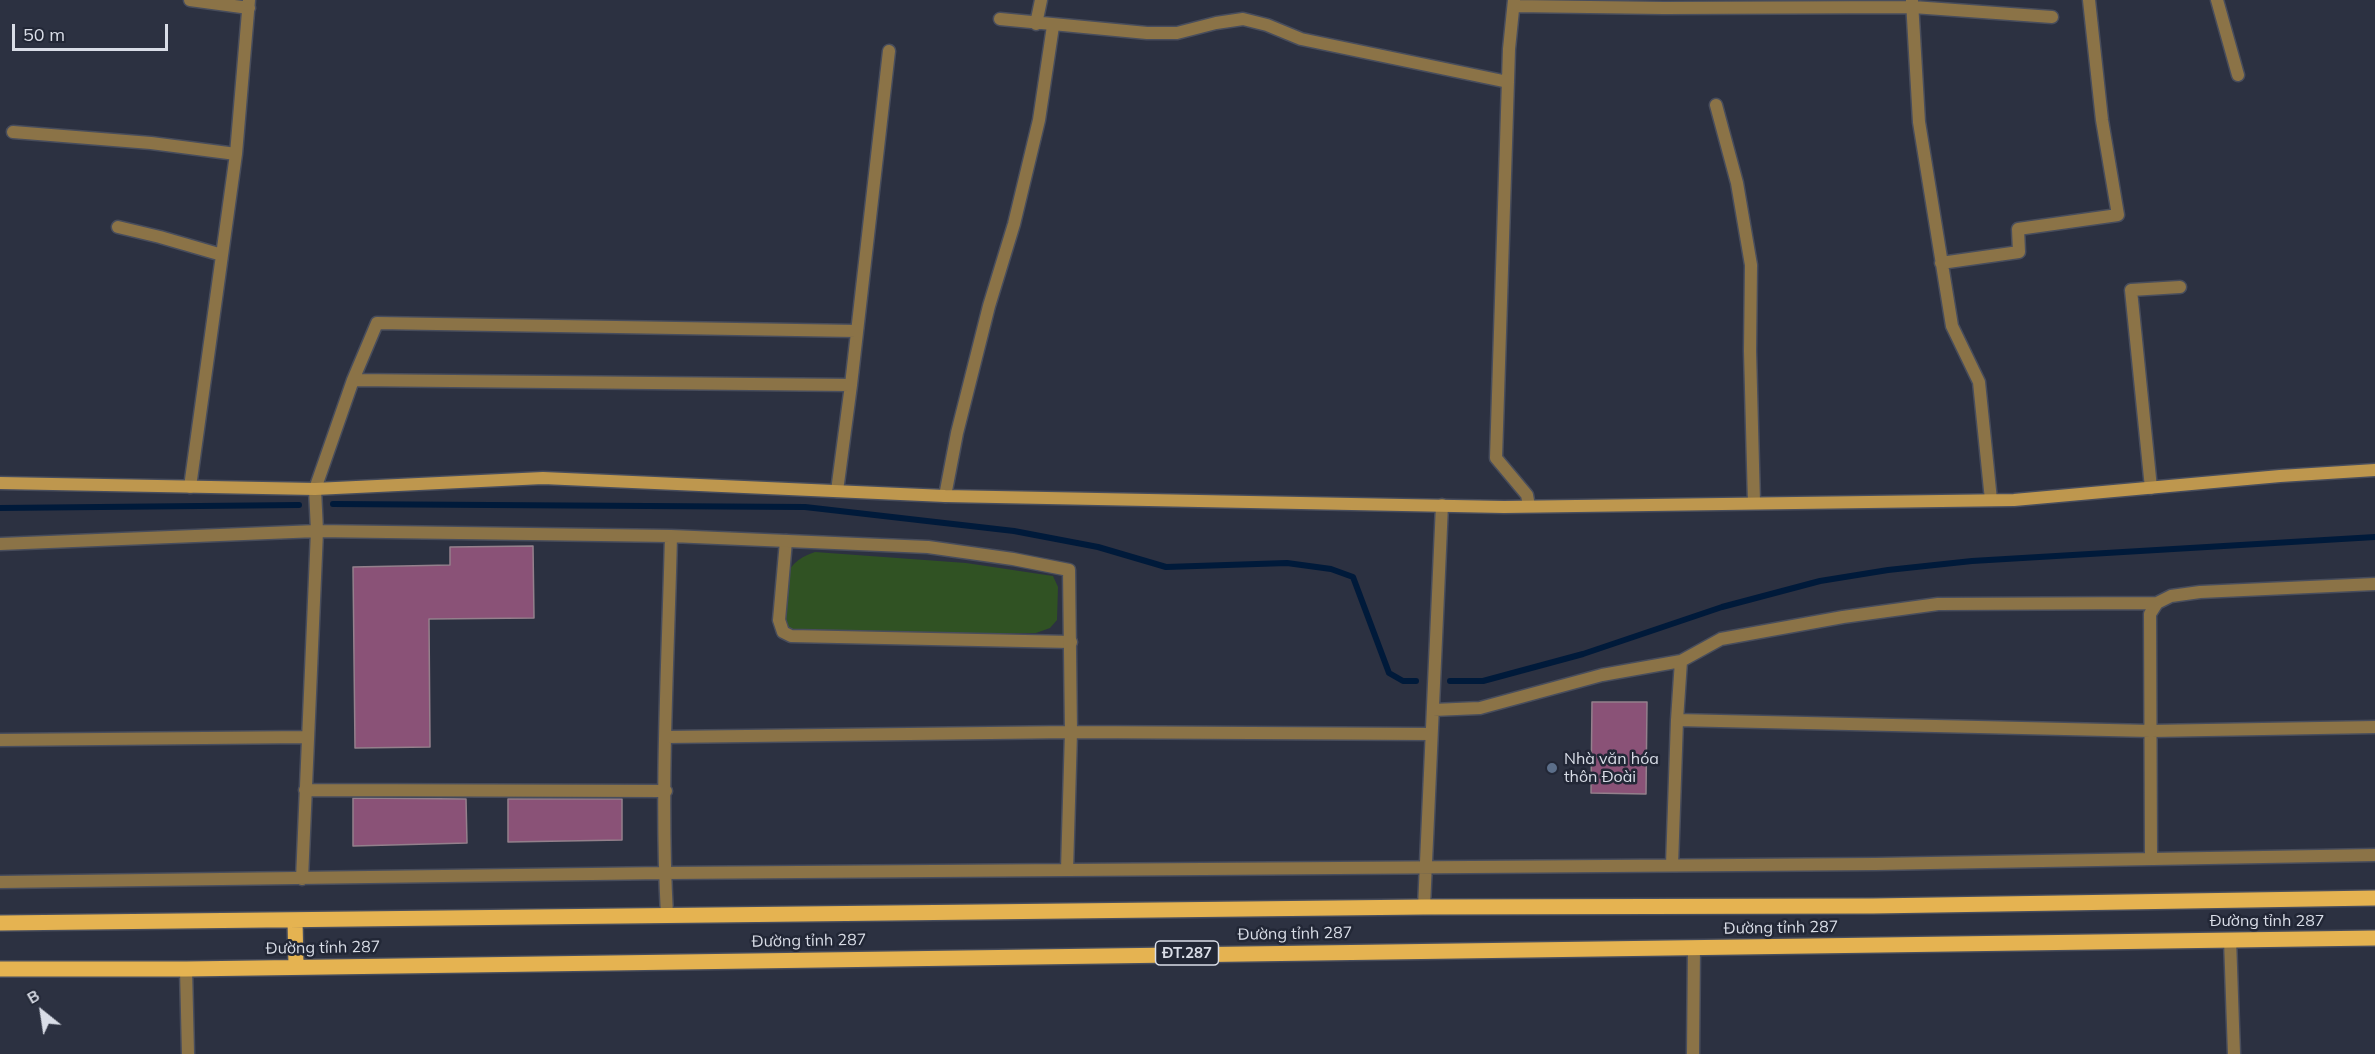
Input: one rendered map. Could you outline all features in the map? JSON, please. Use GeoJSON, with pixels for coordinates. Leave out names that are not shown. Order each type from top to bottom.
{"type":"FeatureCollection","features":[{"type":"Feature","properties":{"kind":"main road","name":"Đường tỉnh 287"},"geometry":{"type":"LineString","coordinates":[[0,923],[1424,907],[1861,906],[2375,898]]}},
{"type":"Feature","properties":{"kind":"main road"},"geometry":{"type":"LineString","coordinates":[[296,921],[296,966]]}},
{"type":"Feature","properties":{"kind":"main road","name":"Đường tỉnh 287"},"geometry":{"type":"LineString","coordinates":[[0,969],[186,969],[2230,939],[2375,939]]}},
{"type":"Feature","properties":{"kind":"street"},"geometry":{"type":"LineString","coordinates":[[190,0],[249,4],[236,154],[190,487]]}},
{"type":"Feature","properties":{"kind":"street"},"geometry":{"type":"LineString","coordinates":[[1036,24],[1041,0]]}},
{"type":"Feature","properties":{"kind":"street"},"geometry":{"type":"LineString","coordinates":[[1941,264],[2019,252],[2018,229],[2118,215],[2102,120],[2089,0]]}},
{"type":"Feature","properties":{"kind":"street"},"geometry":{"type":"LineString","coordinates":[[2217,0],[2238,75]]}},
{"type":"Feature","properties":{"kind":"street"},"geometry":{"type":"LineString","coordinates":[[1529,506],[1527,495],[1496,459],[1509,49],[1514,3],[1721,9],[1912,4],[2052,16]]}},
{"type":"Feature","properties":{"kind":"street"},"geometry":{"type":"LineString","coordinates":[[1912,4],[1918,122],[1952,326],[1979,382],[1991,500]]}},
{"type":"Feature","properties":{"kind":"street"},"geometry":{"type":"LineString","coordinates":[[1000,19],[1053,26],[1147,33],[1177,33],[1216,23],[1244,19],[1268,24],[1301,39],[1508,82]]}},
{"type":"Feature","properties":{"kind":"street"},"geometry":{"type":"LineString","coordinates":[[945,496],[960,421],[988,306],[1014,224],[1039,120],[1053,26]]}},
{"type":"Feature","properties":{"kind":"street"},"geometry":{"type":"LineString","coordinates":[[837,491],[889,51]]}},
{"type":"Feature","properties":{"kind":"street"},"geometry":{"type":"LineString","coordinates":[[1716,105],[1737,183],[1751,265],[1750,351],[1754,503]]}},
{"type":"Feature","properties":{"kind":"street"},"geometry":{"type":"LineString","coordinates":[[13,132],[151,143],[236,154]]}},
{"type":"Feature","properties":{"kind":"street"},"geometry":{"type":"LineString","coordinates":[[118,227],[222,255]]}},
{"type":"Feature","properties":{"kind":"street"},"geometry":{"type":"LineString","coordinates":[[2151,488],[2131,290],[2180,287]]}},
{"type":"Feature","properties":{"kind":"street"},"geometry":{"type":"LineString","coordinates":[[302,879],[316,531],[315,489],[353,380],[377,323],[856,331]]}},
{"type":"Feature","properties":{"kind":"street"},"geometry":{"type":"LineString","coordinates":[[353,380],[851,385]]}},
{"type":"Feature","properties":{"kind":"street"},"geometry":{"type":"LineString","coordinates":[[0,483],[315,489],[543,478],[945,496],[1529,506],[1991,500],[2375,470]]}},
{"type":"Feature","properties":{"kind":"street"},"geometry":{"type":"LineString","coordinates":[[1424,907],[1442,505]]}},
{"type":"Feature","properties":{"kind":"street"},"geometry":{"type":"LineString","coordinates":[[0,544],[316,531],[671,536],[928,547],[1013,559],[1069,570],[1071,732],[1067,870]]}},
{"type":"Feature","properties":{"kind":"street"},"geometry":{"type":"LineString","coordinates":[[667,915],[666,737],[671,536]]}},
{"type":"Feature","properties":{"kind":"street"},"geometry":{"type":"LineString","coordinates":[[786,541],[778,620],[783,632],[791,636],[1071,642]]}},
{"type":"Feature","properties":{"kind":"street"},"geometry":{"type":"LineString","coordinates":[[1433,710],[1480,708],[1602,675],[1682,661],[1721,639],[1938,604],[2157,603],[2171,596],[2200,591],[2375,584]]}},
{"type":"Feature","properties":{"kind":"street"},"geometry":{"type":"LineString","coordinates":[[2151,859],[2150,614],[2157,603]]}},
{"type":"Feature","properties":{"kind":"street"},"geometry":{"type":"LineString","coordinates":[[1672,866],[1677,720],[1682,661]]}},
{"type":"Feature","properties":{"kind":"street"},"geometry":{"type":"LineString","coordinates":[[1677,720],[2151,731],[2375,727]]}},
{"type":"Feature","properties":{"kind":"street"},"geometry":{"type":"LineString","coordinates":[[666,737],[1071,732],[1431,734]]}},
{"type":"Feature","properties":{"kind":"street"},"geometry":{"type":"LineString","coordinates":[[0,740],[307,737]]}},
{"type":"Feature","properties":{"kind":"street"},"geometry":{"type":"LineString","coordinates":[[305,790],[666,791]]}},
{"type":"Feature","properties":{"kind":"street"},"geometry":{"type":"LineString","coordinates":[[0,882],[665,873],[1672,866],[2375,855]]}},
{"type":"Feature","properties":{"kind":"street"},"geometry":{"type":"LineString","coordinates":[[2230,939],[2234,1054]]}},
{"type":"Feature","properties":{"kind":"street"},"geometry":{"type":"LineString","coordinates":[[1693,1054],[1694,947]]}},
{"type":"Feature","properties":{"kind":"street"},"geometry":{"type":"LineString","coordinates":[[186,969],[188,1054]]}},
{"type":"Feature","properties":{"kind":"green space"},"geometry":{"type":"Polygon","coordinates":[[[815,552],[966,563],[1053,576],[1058,587],[1057,620],[1050,628],[1036,633],[800,637],[782,627],[783,591],[788,572],[794,564],[815,552]]]}},
{"type":"Feature","properties":{"kind":"building"},"geometry":{"type":"Polygon","coordinates":[[[533,546],[534,618],[429,619],[430,747],[355,748],[353,567],[450,565],[450,547],[533,546]]]}},
{"type":"Feature","properties":{"kind":"building"},"geometry":{"type":"Polygon","coordinates":[[[1592,702],[1647,702],[1646,794],[1591,793],[1592,702]]]}},
{"type":"Feature","properties":{"kind":"building"},"geometry":{"type":"Polygon","coordinates":[[[353,798],[466,799],[467,843],[353,846],[353,798]]]}},
{"type":"Feature","properties":{"kind":"building"},"geometry":{"type":"Polygon","coordinates":[[[508,799],[622,799],[622,840],[508,842],[508,799]]]}},
{"type":"Feature","properties":{"kind":"waterway"},"geometry":{"type":"LineString","coordinates":[[333,504],[805,507],[1014,531],[1098,547],[1166,567],[1287,563],[1331,569],[1353,577],[1389,673],[1403,681],[1416,681]]}},
{"type":"Feature","properties":{"kind":"waterway"},"geometry":{"type":"LineString","coordinates":[[0,508],[299,505]]}},
{"type":"Feature","properties":{"kind":"waterway"},"geometry":{"type":"LineString","coordinates":[[1450,681],[1483,681],[1583,654],[1722,607],[1820,581],[1888,570],[1972,561],[2375,537]]}},
{"type":"Feature","properties":{"kind":"place","name":"Nhà văn hóa thôn Đoài"},"geometry":{"type":"Point","coordinates":[1552,768]}}]}
